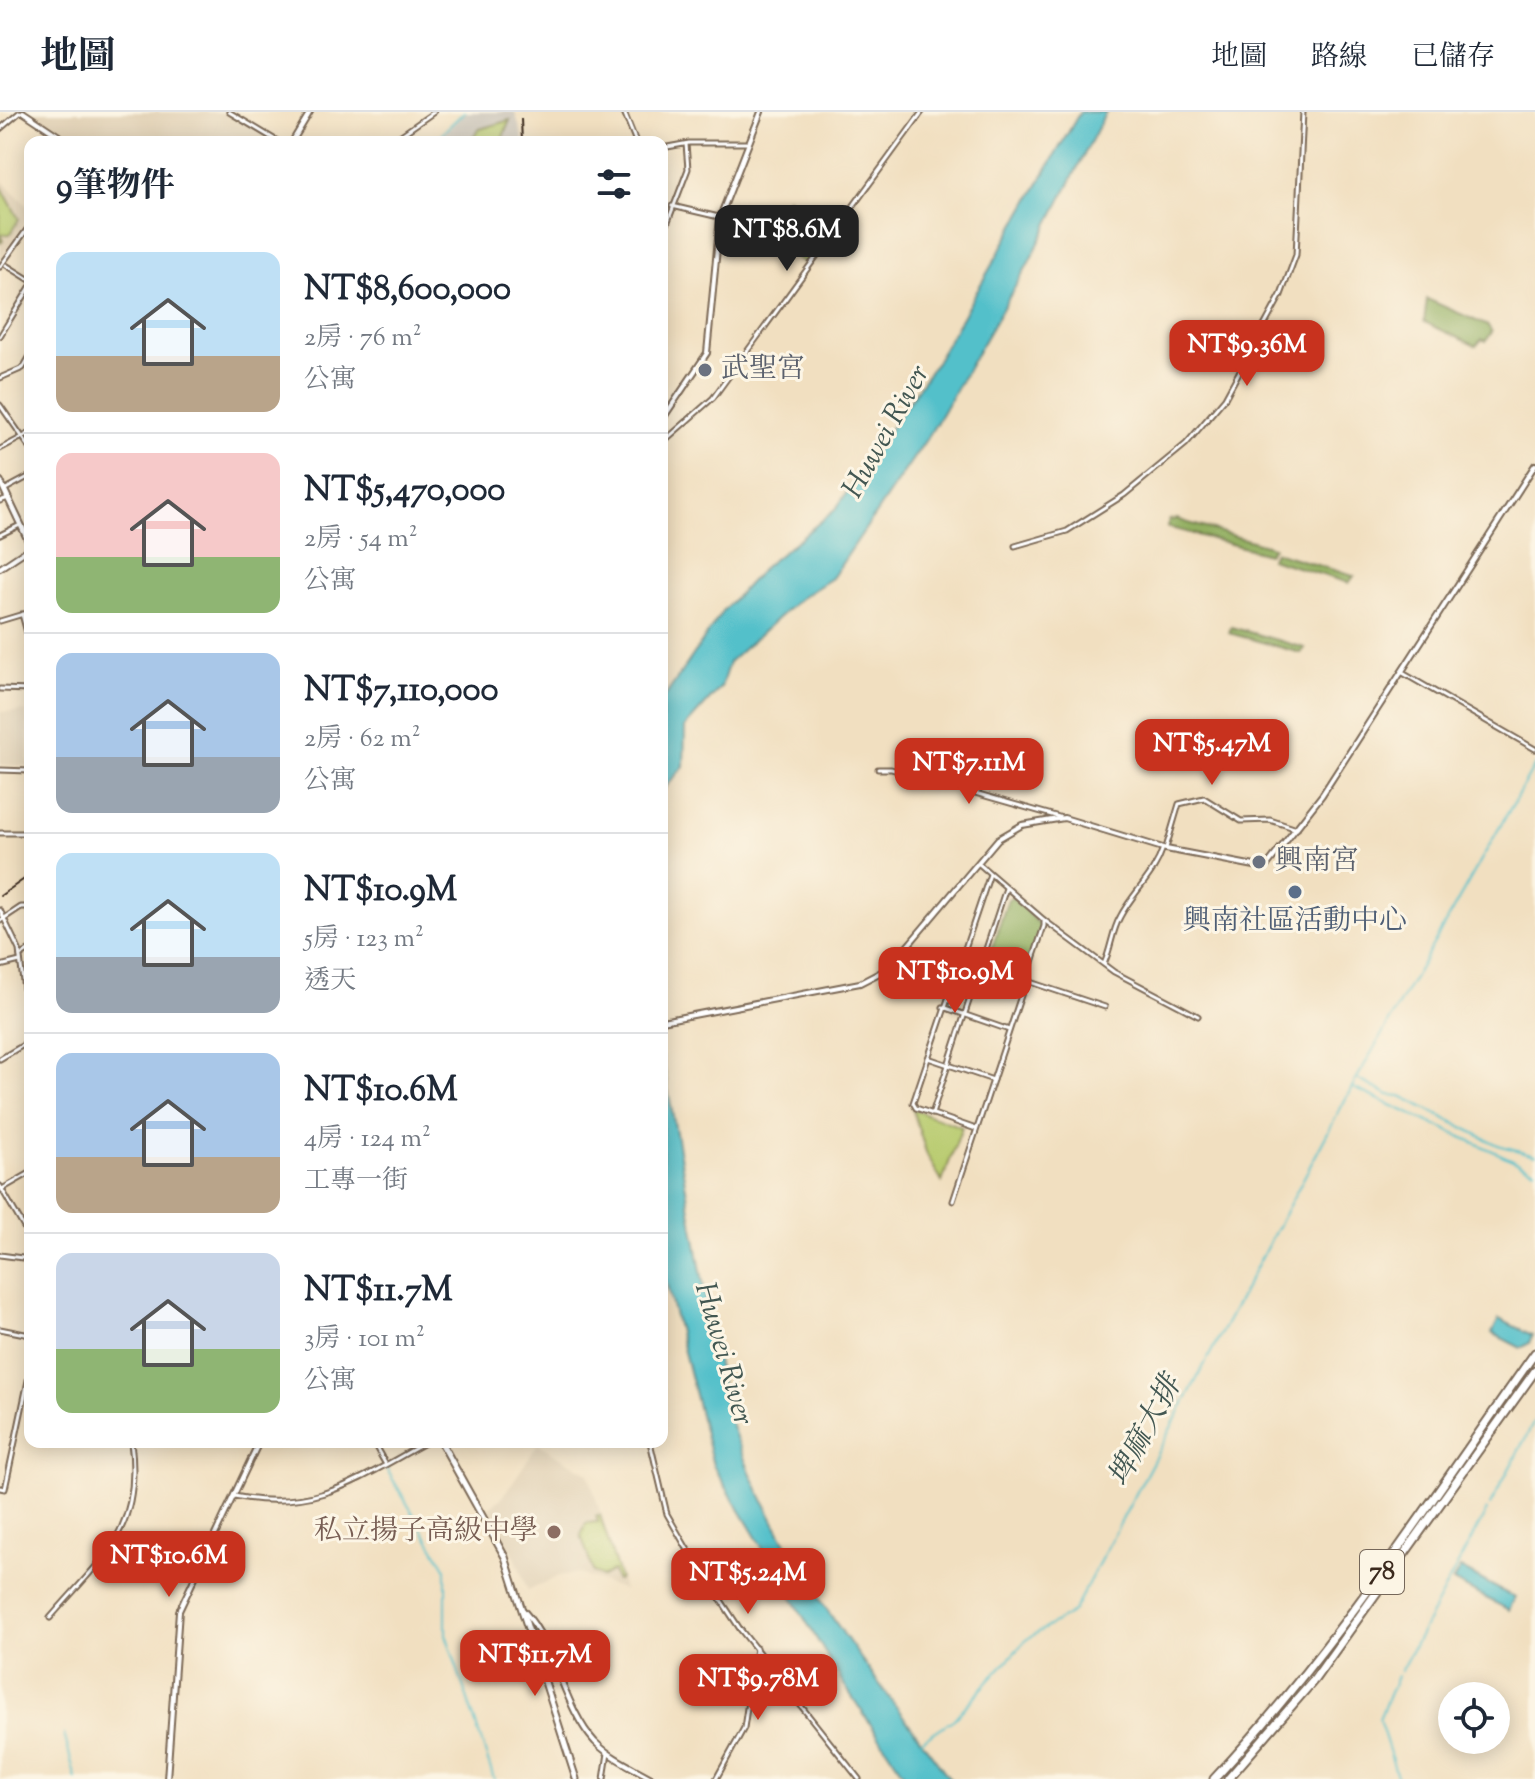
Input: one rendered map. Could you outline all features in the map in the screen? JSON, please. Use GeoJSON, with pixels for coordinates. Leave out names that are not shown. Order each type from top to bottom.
{"type":"FeatureCollection","features":[{"type":"Feature","properties":{"kind":"highway","name":"78"},"geometry":{"type":"LineString","coordinates":[[1214,1779],[1258,1732],[1358,1606],[1535,1353]]}},
{"type":"Feature","properties":{"kind":"highway","name":"78"},"geometry":{"type":"LineString","coordinates":[[1228,1779],[1323,1668],[1535,1371]]}},
{"type":"Feature","properties":{"kind":"main road"},"geometry":{"type":"LineString","coordinates":[[0,481],[24,533]]}},
{"type":"Feature","properties":{"kind":"main road"},"geometry":{"type":"LineString","coordinates":[[444,1448],[499,1543],[576,1779]]}},
{"type":"Feature","properties":{"kind":"street"},"geometry":{"type":"LineString","coordinates":[[0,129],[21,112],[59,136]]}},
{"type":"Feature","properties":{"kind":"street"},"geometry":{"type":"LineString","coordinates":[[229,112],[269,136]]}},
{"type":"Feature","properties":{"kind":"street"},"geometry":{"type":"LineString","coordinates":[[296,136],[310,112]]}},
{"type":"Feature","properties":{"kind":"street"},"geometry":{"type":"LineString","coordinates":[[422,112],[426,117]]}},
{"type":"Feature","properties":{"kind":"street"},"geometry":{"type":"LineString","coordinates":[[399,136],[434,112]]}},
{"type":"Feature","properties":{"kind":"street"},"geometry":{"type":"LineString","coordinates":[[624,112],[634,136]]}},
{"type":"Feature","properties":{"kind":"street"},"geometry":{"type":"LineString","coordinates":[[668,411],[707,353],[720,217],[761,112]]}},
{"type":"Feature","properties":{"kind":"street"},"geometry":{"type":"LineString","coordinates":[[668,438],[713,398],[922,112]]}},
{"type":"Feature","properties":{"kind":"street"},"geometry":{"type":"LineString","coordinates":[[1015,546],[1029,539],[1067,531],[1124,495],[1186,444],[1225,398],[1281,295],[1294,262],[1304,150],[1303,112]]}},
{"type":"Feature","properties":{"kind":"street"},"geometry":{"type":"LineString","coordinates":[[668,147],[748,143]]}},
{"type":"Feature","properties":{"kind":"street"},"geometry":{"type":"LineString","coordinates":[[668,218],[688,169],[686,144]]}},
{"type":"Feature","properties":{"kind":"street"},"geometry":{"type":"LineString","coordinates":[[672,206],[720,217]]}},
{"type":"Feature","properties":{"kind":"street"},"geometry":{"type":"LineString","coordinates":[[24,234],[2,266],[24,277]]}},
{"type":"Feature","properties":{"kind":"street"},"geometry":{"type":"LineString","coordinates":[[0,336],[24,297]]}},
{"type":"Feature","properties":{"kind":"street"},"geometry":{"type":"LineString","coordinates":[[0,378],[23,368]]}},
{"type":"Feature","properties":{"kind":"street"},"geometry":{"type":"LineString","coordinates":[[0,405],[23,438],[0,449]]}},
{"type":"Feature","properties":{"kind":"street"},"geometry":{"type":"LineString","coordinates":[[878,769],[891,769],[1164,848],[1263,869],[1297,829],[1534,468]]}},
{"type":"Feature","properties":{"kind":"street"},"geometry":{"type":"LineString","coordinates":[[4,490],[24,479]]}},
{"type":"Feature","properties":{"kind":"street"},"geometry":{"type":"LineString","coordinates":[[0,501],[8,498]]}},
{"type":"Feature","properties":{"kind":"street"},"geometry":{"type":"LineString","coordinates":[[0,535],[20,525]]}},
{"type":"Feature","properties":{"kind":"street"},"geometry":{"type":"LineString","coordinates":[[0,568],[24,550]]}},
{"type":"Feature","properties":{"kind":"street"},"geometry":{"type":"LineString","coordinates":[[0,621],[22,614],[24,621]]}},
{"type":"Feature","properties":{"kind":"street"},"geometry":{"type":"LineString","coordinates":[[1401,672],[1535,749]]}},
{"type":"Feature","properties":{"kind":"street"},"geometry":{"type":"LineString","coordinates":[[0,689],[24,690]]}},
{"type":"Feature","properties":{"kind":"street"},"geometry":{"type":"LineString","coordinates":[[0,770],[24,771]]}},
{"type":"Feature","properties":{"kind":"street"},"geometry":{"type":"LineString","coordinates":[[1103,965],[1117,922],[1128,902],[1153,873],[1179,804],[1204,798],[1241,821],[1270,820],[1297,829]]}},
{"type":"Feature","properties":{"kind":"street"},"geometry":{"type":"LineString","coordinates":[[668,1020],[860,983],[889,968],[998,839],[1012,829],[1064,818]]}},
{"type":"Feature","properties":{"kind":"street"},"geometry":{"type":"LineString","coordinates":[[0,833],[24,833]]}},
{"type":"Feature","properties":{"kind":"street"},"geometry":{"type":"LineString","coordinates":[[978,863],[1044,920],[1103,965],[1198,1016]]}},
{"type":"Feature","properties":{"kind":"street"},"geometry":{"type":"LineString","coordinates":[[976,1129],[916,1108],[913,1103],[990,873]]}},
{"type":"Feature","properties":{"kind":"street"},"geometry":{"type":"LineString","coordinates":[[932,1114],[1006,888]]}},
{"type":"Feature","properties":{"kind":"street"},"geometry":{"type":"LineString","coordinates":[[2,920],[24,907]]}},
{"type":"Feature","properties":{"kind":"street"},"geometry":{"type":"LineString","coordinates":[[0,910],[20,958],[24,990]]}},
{"type":"Feature","properties":{"kind":"street"},"geometry":{"type":"LineString","coordinates":[[953,1201],[1044,920]]}},
{"type":"Feature","properties":{"kind":"street"},"geometry":{"type":"LineString","coordinates":[[0,966],[24,955]]}},
{"type":"Feature","properties":{"kind":"street"},"geometry":{"type":"LineString","coordinates":[[960,958],[1105,1007]]}},
{"type":"Feature","properties":{"kind":"street"},"geometry":{"type":"LineString","coordinates":[[943,1007],[1009,1030]]}},
{"type":"Feature","properties":{"kind":"street"},"geometry":{"type":"LineString","coordinates":[[0,1059],[24,1043]]}},
{"type":"Feature","properties":{"kind":"street"},"geometry":{"type":"LineString","coordinates":[[927,1058],[993,1080]]}},
{"type":"Feature","properties":{"kind":"street"},"geometry":{"type":"LineString","coordinates":[[24,1176],[1,1188],[24,1228]]}},
{"type":"Feature","properties":{"kind":"street"},"geometry":{"type":"LineString","coordinates":[[0,1255],[24,1258]]}},
{"type":"Feature","properties":{"kind":"street"},"geometry":{"type":"LineString","coordinates":[[0,1329],[24,1334]]}},
{"type":"Feature","properties":{"kind":"street"},"geometry":{"type":"LineString","coordinates":[[0,1488],[5,1489],[24,1399]]}},
{"type":"Feature","properties":{"kind":"street"},"geometry":{"type":"LineString","coordinates":[[50,1618],[103,1562],[122,1531],[134,1484],[131,1448]]}},
{"type":"Feature","properties":{"kind":"street"},"geometry":{"type":"LineString","coordinates":[[167,1779],[179,1611],[256,1448]]}},
{"type":"Feature","properties":{"kind":"street"},"geometry":{"type":"LineString","coordinates":[[376,1448],[385,1464]]}},
{"type":"Feature","properties":{"kind":"street"},"geometry":{"type":"LineString","coordinates":[[234,1496],[278,1502],[320,1496],[416,1448]]}},
{"type":"Feature","properties":{"kind":"street"},"geometry":{"type":"LineString","coordinates":[[651,1448],[667,1514],[756,1648],[859,1779]]}},
{"type":"Feature","properties":{"kind":"street"},"geometry":{"type":"LineString","coordinates":[[522,1609],[538,1628],[588,1733],[608,1753],[653,1779]]}},
{"type":"Feature","properties":{"kind":"street"},"geometry":{"type":"LineString","coordinates":[[716,1779],[744,1728],[756,1648]]}},
{"type":"Feature","properties":{"kind":"street"},"geometry":{"type":"LineString","coordinates":[[604,1779],[608,1753]]}},
{"type":"Feature","properties":{"kind":"shaded area"},"geometry":{"type":"Polygon","coordinates":[[[30,112],[225,112],[266,136],[67,136],[30,112]]]}},
{"type":"Feature","properties":{"kind":"shaded area"},"geometry":{"type":"Polygon","coordinates":[[[466,112],[515,112],[522,136],[441,136],[466,112]]]}},
{"type":"Feature","properties":{"kind":"shaded area"},"geometry":{"type":"Polygon","coordinates":[[[0,179],[24,202],[24,224],[0,261],[0,179]]]}},
{"type":"Feature","properties":{"kind":"shaded area"},"geometry":{"type":"Polygon","coordinates":[[[24,711],[24,766],[0,765],[0,712],[24,711]]]}},
{"type":"Feature","properties":{"kind":"shaded area","name":"私立揚子高級中學"},"geometry":{"type":"Polygon","coordinates":[[[535,1448],[545,1448],[588,1473],[624,1590],[577,1573],[559,1576],[528,1591],[515,1557],[488,1508],[503,1497],[535,1448]]]}},
{"type":"Feature","properties":{"kind":"green space"},"geometry":{"type":"Polygon","coordinates":[[[510,120],[503,136],[474,136],[480,129],[510,120]]]}},
{"type":"Feature","properties":{"kind":"green space"},"geometry":{"type":"Polygon","coordinates":[[[0,184],[19,219],[10,234],[0,235],[0,184]]]}},
{"type":"Feature","properties":{"kind":"green space"},"geometry":{"type":"Polygon","coordinates":[[[787,198],[800,206],[815,202],[834,211],[823,233],[826,237],[807,264],[793,256],[793,252],[752,239],[767,205],[781,212],[787,198]]]}},
{"type":"Feature","properties":{"kind":"green space"},"geometry":{"type":"Polygon","coordinates":[[[1427,299],[1488,326],[1492,332],[1486,341],[1482,339],[1476,346],[1424,322],[1427,299]]]}},
{"type":"Feature","properties":{"kind":"green space"},"geometry":{"type":"Polygon","coordinates":[[[1178,519],[1273,547],[1268,554],[1167,527],[1169,520],[1178,519]]]}},
{"type":"Feature","properties":{"kind":"green space"},"geometry":{"type":"Polygon","coordinates":[[[1275,552],[1354,576],[1349,583],[1270,559],[1275,552]]]}},
{"type":"Feature","properties":{"kind":"green space"},"geometry":{"type":"Polygon","coordinates":[[[1231,627],[1305,648],[1301,653],[1229,633],[1231,627]]]}},
{"type":"Feature","properties":{"kind":"green space"},"geometry":{"type":"Polygon","coordinates":[[[1012,897],[1041,926],[1022,977],[987,963],[1008,899],[1012,897]]]}},
{"type":"Feature","properties":{"kind":"green space"},"geometry":{"type":"Polygon","coordinates":[[[912,1109],[962,1127],[942,1182],[927,1155],[912,1109]]]}},
{"type":"Feature","properties":{"kind":"green space"},"geometry":{"type":"Polygon","coordinates":[[[600,1515],[620,1579],[616,1580],[613,1571],[602,1577],[593,1572],[581,1535],[586,1523],[598,1522],[596,1516],[600,1515]]]}},
{"type":"Feature","properties":{"kind":"water"},"geometry":{"type":"Polygon","coordinates":[[[1080,112],[1106,112],[1027,266],[931,432],[832,578],[799,599],[729,662],[721,687],[685,727],[684,766],[668,784],[668,692],[723,611],[764,567],[835,510],[936,362],[1080,112]]]}},
{"type":"Feature","properties":{"kind":"water"},"geometry":{"type":"Polygon","coordinates":[[[668,1089],[725,1404],[743,1456],[792,1554],[821,1600],[950,1779],[907,1779],[843,1683],[713,1465],[668,1289],[668,1089]]]}},
{"type":"Feature","properties":{"kind":"water"},"geometry":{"type":"Polygon","coordinates":[[[1499,1319],[1532,1335],[1529,1343],[1521,1348],[1492,1333],[1499,1319]]]}},
{"type":"Feature","properties":{"kind":"water"},"geometry":{"type":"Polygon","coordinates":[[[1460,1568],[1515,1598],[1509,1610],[1453,1581],[1460,1568]]]}},
{"type":"Feature","properties":{"kind":"waterway"},"geometry":{"type":"LineString","coordinates":[[439,136],[464,112]]}},
{"type":"Feature","properties":{"kind":"waterway","name":"埤麻大排"},"geometry":{"type":"LineString","coordinates":[[921,1741],[954,1719],[1027,1639],[1073,1612],[1352,1087],[1535,765]]}},
{"type":"Feature","properties":{"kind":"waterway"},"geometry":{"type":"LineString","coordinates":[[1357,1079],[1389,1095],[1401,1096],[1498,1145],[1535,1155]]}},
{"type":"Feature","properties":{"kind":"waterway"},"geometry":{"type":"LineString","coordinates":[[1353,1088],[1535,1170]]}},
{"type":"Feature","properties":{"kind":"waterway"},"geometry":{"type":"LineString","coordinates":[[1490,1505],[1535,1420]]}},
{"type":"Feature","properties":{"kind":"waterway"},"geometry":{"type":"LineString","coordinates":[[386,1468],[446,1569],[446,1634],[494,1779]]}},
{"type":"Feature","properties":{"kind":"waterway"},"geometry":{"type":"LineString","coordinates":[[1400,1672],[1487,1510]]}},
{"type":"Feature","properties":{"kind":"waterway"},"geometry":{"type":"LineString","coordinates":[[1397,1676],[1379,1719],[1398,1779]]}},
{"type":"Feature","properties":{"kind":"waterway"},"geometry":{"type":"LineString","coordinates":[[64,1734],[76,1779]]}},
{"type":"Feature","properties":{"kind":"railway"},"geometry":{"type":"LineString","coordinates":[[521,119],[522,136]]}},
{"type":"Feature","properties":{"kind":"railway"},"geometry":{"type":"LineString","coordinates":[[0,896],[24,879]]}},
{"type":"Feature","properties":{"kind":"place","name":"武聖宮"},"geometry":{"type":"Point","coordinates":[705,370]}},
{"type":"Feature","properties":{"kind":"place","name":"興南宮"},"geometry":{"type":"Point","coordinates":[1259,862]}},
{"type":"Feature","properties":{"kind":"place","name":"興南社區活動中心"},"geometry":{"type":"Point","coordinates":[1295,892]}},
{"type":"Feature","properties":{"kind":"place","name":"私立揚子高級中學"},"geometry":{"type":"Point","coordinates":[554,1532]}},
{"type":"Feature","properties":{"kind":"water label","name":"Huwei River"},"geometry":{"type":"Point","coordinates":[887,432]}},
{"type":"Feature","properties":{"kind":"water label","name":"Huwei River"},"geometry":{"type":"Point","coordinates":[723,1354]}}]}
